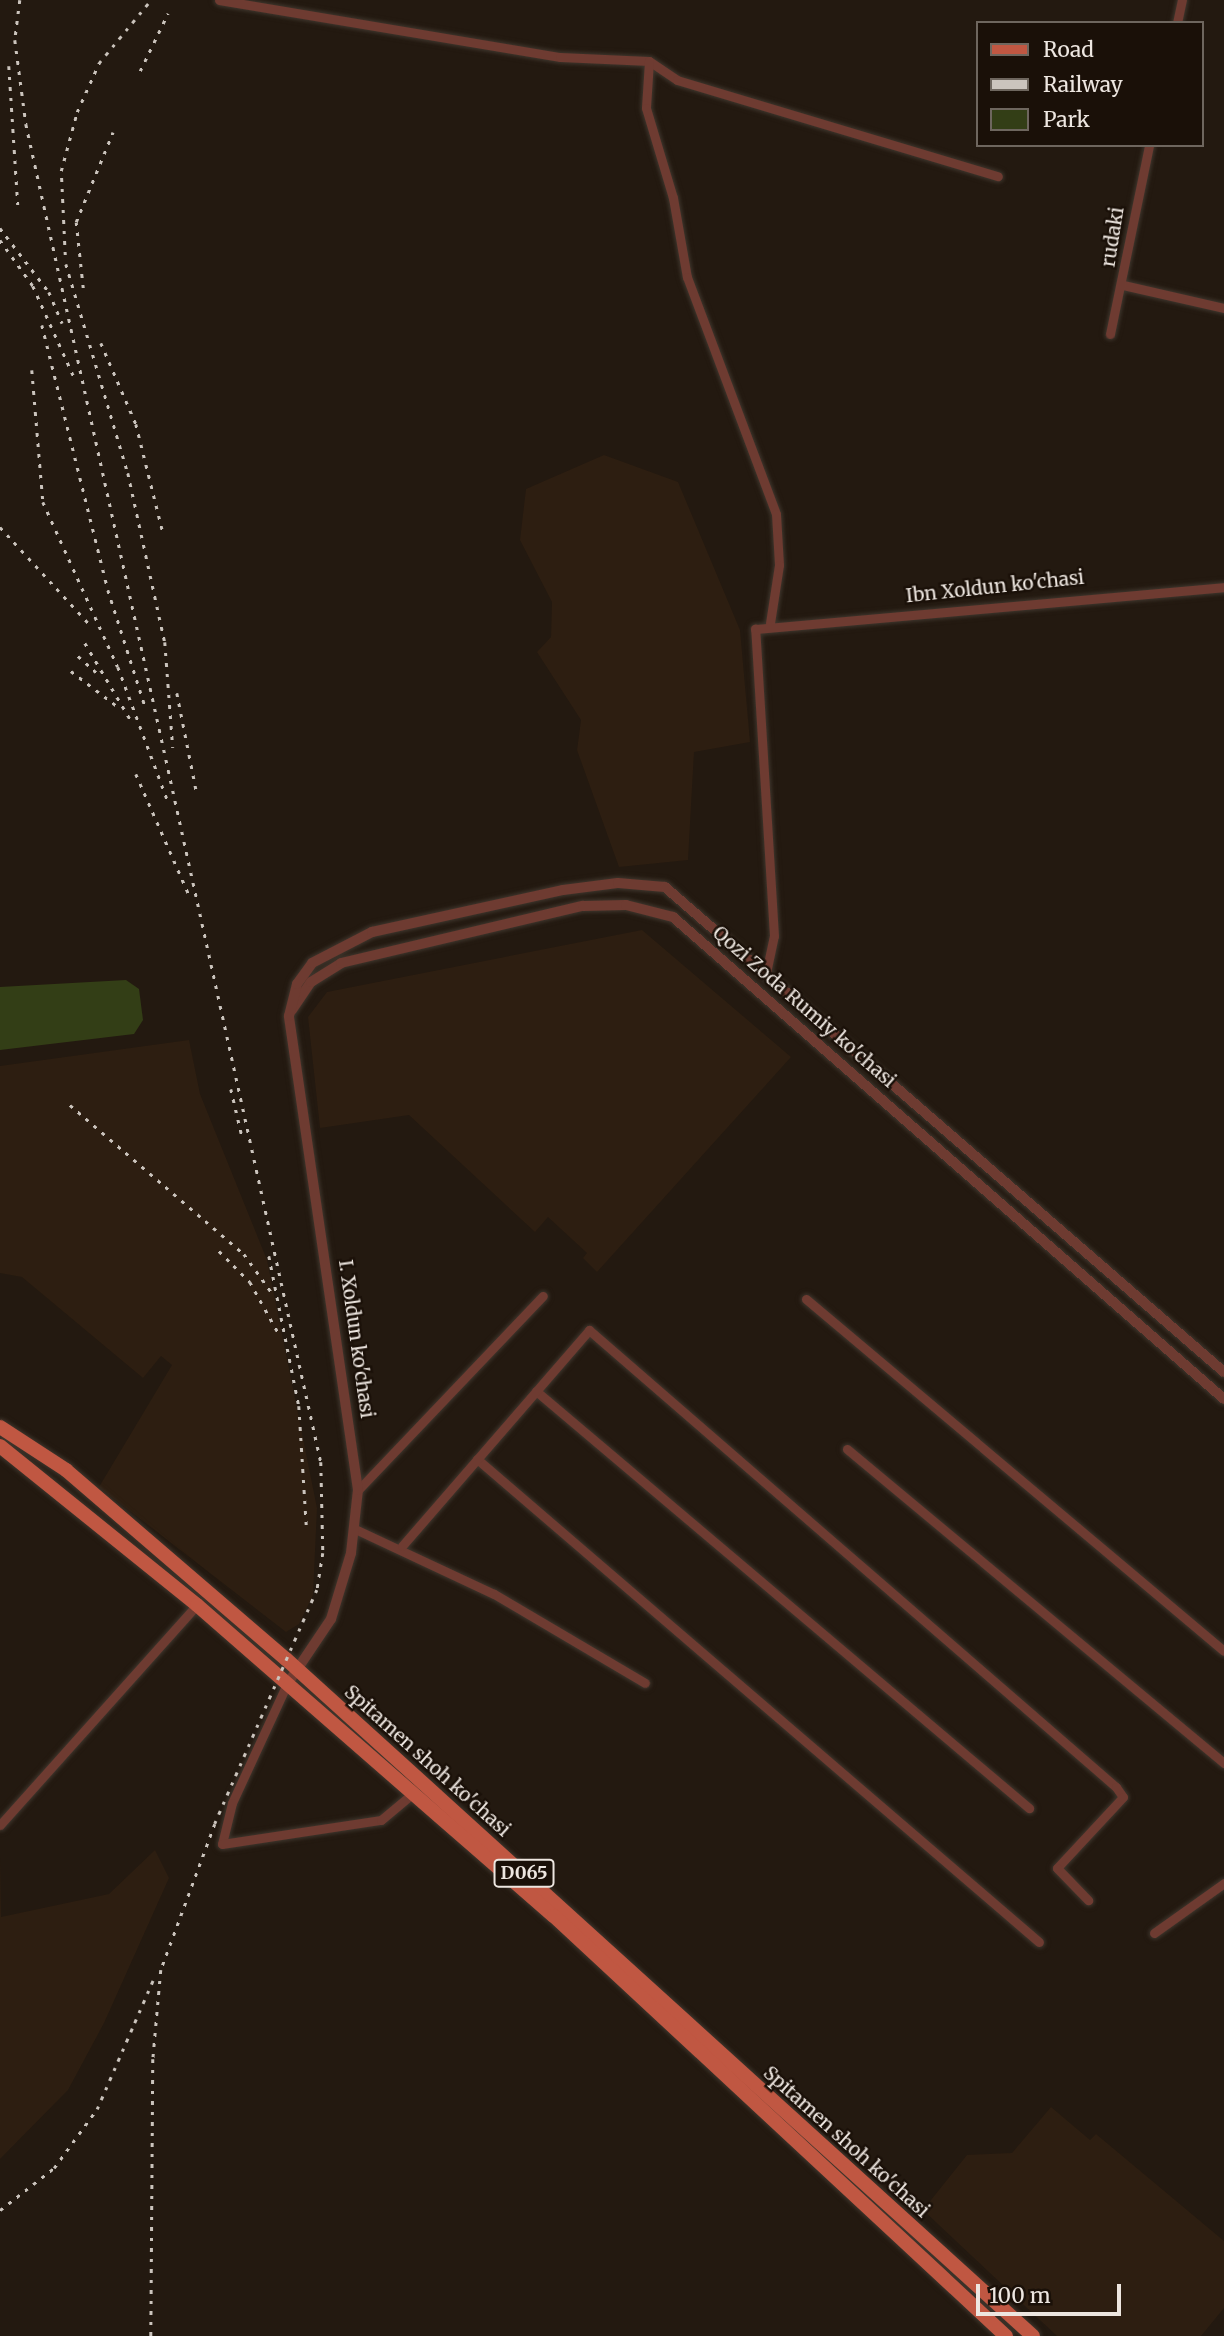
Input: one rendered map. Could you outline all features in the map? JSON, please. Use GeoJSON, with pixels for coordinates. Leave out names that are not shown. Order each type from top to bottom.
{"type":"FeatureCollection","features":[{"type":"Feature","properties":{"kind":"main road","name":"Spitamen shoh ko'chasi"},"geometry":{"type":"LineString","coordinates":[[0,1427],[66,1470],[299,1670],[1033,2336]]}},
{"type":"Feature","properties":{"kind":"main road","name":"Spitamen shoh ko'chasi"},"geometry":{"type":"LineString","coordinates":[[0,1446],[197,1605],[411,1795],[554,1916],[1006,2336]]}},
{"type":"Feature","properties":{"kind":"street"},"geometry":{"type":"LineString","coordinates":[[219,0],[364,19],[560,57],[649,61],[677,80],[998,176]]}},
{"type":"Feature","properties":{"kind":"street"},"geometry":{"type":"LineString","coordinates":[[1177,21],[1182,0]]}},
{"type":"Feature","properties":{"kind":"street"},"geometry":{"type":"LineString","coordinates":[[649,61],[646,108],[687,277],[776,514],[779,565],[770,623],[755,629],[774,936],[766,973]]}},
{"type":"Feature","properties":{"kind":"street","name":"rudaki"},"geometry":{"type":"LineString","coordinates":[[1110,334],[1149,147]]}},
{"type":"Feature","properties":{"kind":"street"},"geometry":{"type":"LineString","coordinates":[[1122,285],[1224,308]]}},
{"type":"Feature","properties":{"kind":"street","name":"Ibn Xoldun ko'chasi"},"geometry":{"type":"LineString","coordinates":[[770,623],[1224,587]]}},
{"type":"Feature","properties":{"kind":"street","name":"Qozi Zoda Rumiy ko'chasi"},"geometry":{"type":"LineString","coordinates":[[297,984],[332,949],[372,932],[618,883],[665,887],[1224,1373]]}},
{"type":"Feature","properties":{"kind":"street","name":"Qozi Zoda Rumiy ko'chasi"},"geometry":{"type":"LineString","coordinates":[[289,1016],[311,982],[341,963],[583,906],[626,905],[673,917],[1224,1399]]}},
{"type":"Feature","properties":{"kind":"street","name":"I. Xoldun ko'chasi"},"geometry":{"type":"LineString","coordinates":[[286,1686],[331,1619],[355,1529],[358,1490],[289,1016],[297,984]]}},
{"type":"Feature","properties":{"kind":"street"},"geometry":{"type":"LineString","coordinates":[[358,1490],[544,1296]]}},
{"type":"Feature","properties":{"kind":"street"},"geometry":{"type":"LineString","coordinates":[[806,1299],[1224,1651]]}},
{"type":"Feature","properties":{"kind":"street"},"geometry":{"type":"LineString","coordinates":[[402,1546],[589,1329],[1034,1711],[1123,1797],[1057,1868],[1088,1900]]}},
{"type":"Feature","properties":{"kind":"street"},"geometry":{"type":"LineString","coordinates":[[536,1391],[1029,1808]]}},
{"type":"Feature","properties":{"kind":"street"},"geometry":{"type":"LineString","coordinates":[[847,1448],[1224,1763]]}},
{"type":"Feature","properties":{"kind":"street"},"geometry":{"type":"LineString","coordinates":[[477,1459],[1040,1942]]}},
{"type":"Feature","properties":{"kind":"street"},"geometry":{"type":"LineString","coordinates":[[355,1529],[402,1546],[645,1683]]}},
{"type":"Feature","properties":{"kind":"street"},"geometry":{"type":"LineString","coordinates":[[0,1825],[197,1605]]}},
{"type":"Feature","properties":{"kind":"street"},"geometry":{"type":"LineString","coordinates":[[286,1686],[232,1803],[222,1844],[381,1820],[411,1795]]}},
{"type":"Feature","properties":{"kind":"street"},"geometry":{"type":"LineString","coordinates":[[1153,1933],[1224,1883]]}},
{"type":"Feature","properties":{"kind":"shaded area"},"geometry":{"type":"Polygon","coordinates":[[[604,455],[678,482],[740,630],[750,742],[694,752],[688,860],[619,867],[577,750],[581,720],[537,652],[551,637],[552,602],[520,540],[526,489],[604,455]]]}},
{"type":"Feature","properties":{"kind":"shaded area"},"geometry":{"type":"Polygon","coordinates":[[[642,930],[791,1057],[597,1272],[583,1258],[587,1253],[548,1217],[535,1232],[409,1115],[320,1128],[308,1017],[327,992],[642,930]]]}},
{"type":"Feature","properties":{"kind":"shaded area"},"geometry":{"type":"Polygon","coordinates":[[[189,1040],[200,1094],[267,1260],[317,1508],[313,1595],[299,1624],[286,1632],[99,1487],[172,1365],[161,1356],[143,1378],[22,1277],[0,1273],[0,1066],[189,1040]]]}},
{"type":"Feature","properties":{"kind":"shaded area"},"geometry":{"type":"Polygon","coordinates":[[[155,1850],[169,1878],[104,2023],[68,2090],[0,2159],[0,1856],[1,1917],[109,1894],[155,1850]]]}},
{"type":"Feature","properties":{"kind":"shaded area"},"geometry":{"type":"Polygon","coordinates":[[[1051,2107],[1090,2140],[1096,2134],[1224,2241],[1224,2308],[1201,2336],[1057,2336],[923,2210],[967,2155],[1012,2153],[1051,2107]]]}},
{"type":"Feature","properties":{"kind":"green space"},"geometry":{"type":"Polygon","coordinates":[[[126,980],[139,989],[143,1020],[134,1034],[0,1050],[0,987],[126,980]]]}},
{"type":"Feature","properties":{"kind":"railway"},"geometry":{"type":"LineString","coordinates":[[20,0],[15,40],[26,124],[321,1462],[323,1553],[317,1590],[215,1824],[161,1970],[153,2059],[151,2336]]}},
{"type":"Feature","properties":{"kind":"railway"},"geometry":{"type":"LineString","coordinates":[[65,255],[61,171],[77,112],[99,63],[151,0]]}},
{"type":"Feature","properties":{"kind":"railway"},"geometry":{"type":"LineString","coordinates":[[140,71],[168,13]]}},
{"type":"Feature","properties":{"kind":"railway"},"geometry":{"type":"LineString","coordinates":[[9,66],[18,205]]}},
{"type":"Feature","properties":{"kind":"railway"},"geometry":{"type":"LineString","coordinates":[[83,288],[76,222],[113,132]]}},
{"type":"Feature","properties":{"kind":"railway"},"geometry":{"type":"LineString","coordinates":[[0,228],[49,292],[62,323]]}},
{"type":"Feature","properties":{"kind":"railway"},"geometry":{"type":"LineString","coordinates":[[0,240],[33,286],[75,379]]}},
{"type":"Feature","properties":{"kind":"railway"},"geometry":{"type":"LineString","coordinates":[[66,264],[128,473],[165,642],[173,748]]}},
{"type":"Feature","properties":{"kind":"railway"},"geometry":{"type":"LineString","coordinates":[[42,325],[108,590],[145,706]]}},
{"type":"Feature","properties":{"kind":"railway"},"geometry":{"type":"LineString","coordinates":[[101,343],[136,424],[163,532]]}},
{"type":"Feature","properties":{"kind":"railway"},"geometry":{"type":"LineString","coordinates":[[32,370],[43,502],[118,667],[169,804]]}},
{"type":"Feature","properties":{"kind":"railway"},"geometry":{"type":"LineString","coordinates":[[0,527],[91,626]]}},
{"type":"Feature","properties":{"kind":"railway"},"geometry":{"type":"LineString","coordinates":[[85,643],[133,724]]}},
{"type":"Feature","properties":{"kind":"railway"},"geometry":{"type":"LineString","coordinates":[[78,656],[101,677]]}},
{"type":"Feature","properties":{"kind":"railway"},"geometry":{"type":"LineString","coordinates":[[71,671],[117,706]]}},
{"type":"Feature","properties":{"kind":"railway"},"geometry":{"type":"LineString","coordinates":[[177,693],[197,794]]}},
{"type":"Feature","properties":{"kind":"railway"},"geometry":{"type":"LineString","coordinates":[[136,774],[189,895]]}},
{"type":"Feature","properties":{"kind":"railway"},"geometry":{"type":"LineString","coordinates":[[231,1089],[242,1136]]}},
{"type":"Feature","properties":{"kind":"railway"},"geometry":{"type":"LineString","coordinates":[[70,1105],[244,1254],[272,1293]]}},
{"type":"Feature","properties":{"kind":"railway"},"geometry":{"type":"LineString","coordinates":[[219,1251],[250,1282],[279,1334]]}},
{"type":"Feature","properties":{"kind":"railway"},"geometry":{"type":"LineString","coordinates":[[269,1256],[299,1406],[307,1532]]}},
{"type":"Feature","properties":{"kind":"railway"},"geometry":{"type":"LineString","coordinates":[[0,2210],[54,2168],[97,2109],[154,1978]]}}]}
